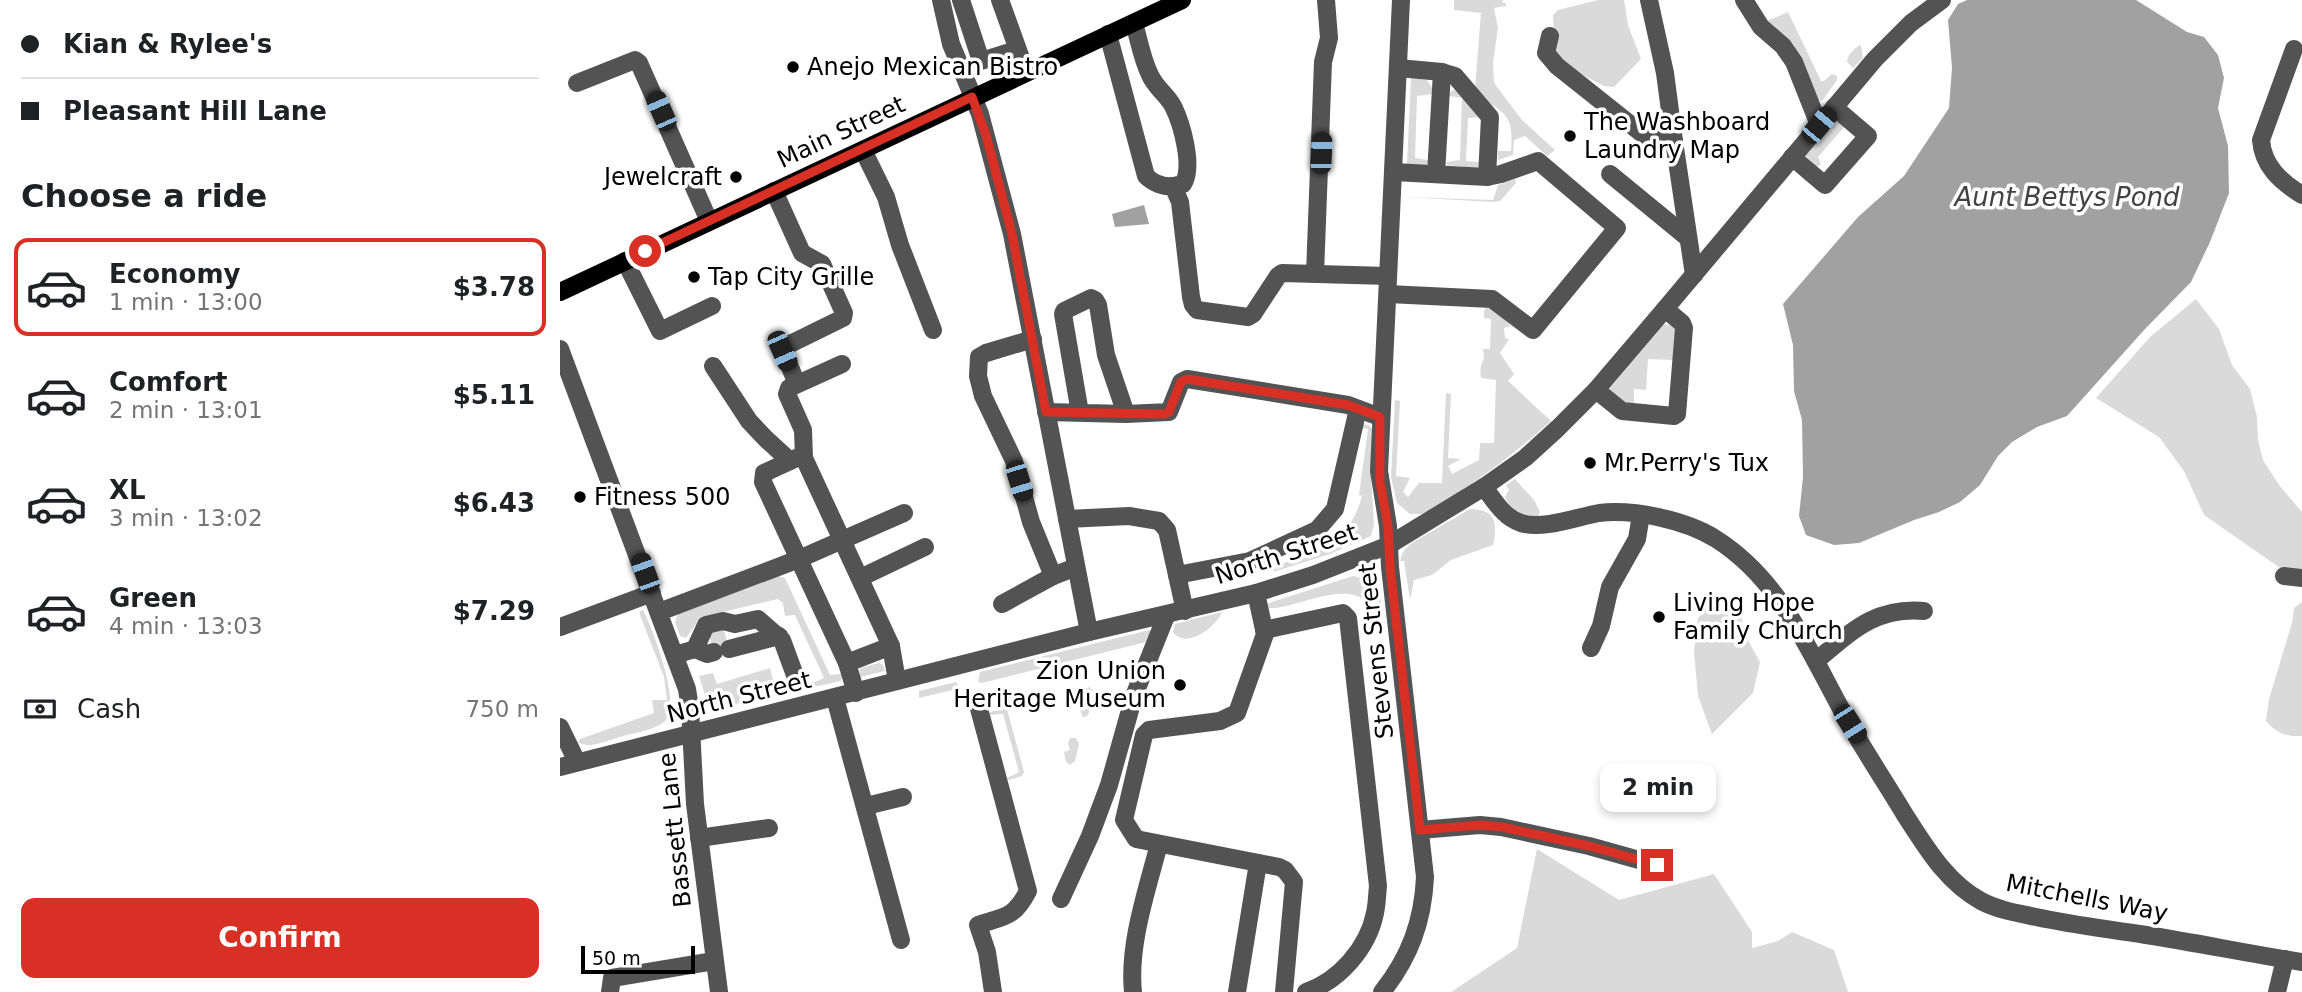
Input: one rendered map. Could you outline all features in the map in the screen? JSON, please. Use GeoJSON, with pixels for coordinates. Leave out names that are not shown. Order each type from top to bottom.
{"type":"FeatureCollection","features":[{"type":"Feature","properties":{"kind":"main road","name":"Main Street"},"geometry":{"type":"LineString","coordinates":[[560,292],[1182,0]]}},
{"type":"Feature","properties":{"kind":"street"},"geometry":{"type":"LineString","coordinates":[[943,0],[947,31],[986,135],[1012,234],[1089,632]]}},
{"type":"Feature","properties":{"kind":"street"},"geometry":{"type":"LineString","coordinates":[[961,0],[981,61],[1016,50]]}},
{"type":"Feature","properties":{"kind":"street"},"geometry":{"type":"LineString","coordinates":[[1000,0],[1026,72]]}},
{"type":"Feature","properties":{"kind":"street"},"geometry":{"type":"LineString","coordinates":[[1315,274],[1323,62],[1329,38],[1326,0]]}},
{"type":"Feature","properties":{"kind":"street","name":"Stevens Street"},"geometry":{"type":"LineString","coordinates":[[1382,992],[1405,960],[1421,917],[1425,877],[1388,526],[1380,482],[1380,417],[1401,0]]}},
{"type":"Feature","properties":{"kind":"street"},"geometry":{"type":"LineString","coordinates":[[1649,0],[1665,73],[1694,275]]}},
{"type":"Feature","properties":{"kind":"street"},"geometry":{"type":"LineString","coordinates":[[1744,0],[1760,27],[1789,53],[1819,125]]}},
{"type":"Feature","properties":{"kind":"street","name":"North Street"},"geometry":{"type":"LineString","coordinates":[[568,764],[1089,632],[1256,593],[1313,575],[1389,545],[1484,487],[1525,458],[1558,428],[1595,390],[1899,34],[1942,0]]}},
{"type":"Feature","properties":{"kind":"street"},"geometry":{"type":"LineString","coordinates":[[1108,34],[1146,176],[1151,181],[1167,187],[1182,184],[1188,177],[1185,136],[1172,103],[1160,92],[1150,75],[1134,23]]}},
{"type":"Feature","properties":{"kind":"street"},"geometry":{"type":"LineString","coordinates":[[1550,36],[1546,53],[1557,66],[1645,136],[1674,141]]}},
{"type":"Feature","properties":{"kind":"street"},"geometry":{"type":"LineString","coordinates":[[2294,49],[2261,139],[2262,153],[2268,167],[2302,195]]}},
{"type":"Feature","properties":{"kind":"street"},"geometry":{"type":"LineString","coordinates":[[578,83],[635,61],[639,63],[709,221]]}},
{"type":"Feature","properties":{"kind":"street"},"geometry":{"type":"LineString","coordinates":[[1398,68],[1442,72],[1455,76],[1490,117],[1494,175]]}},
{"type":"Feature","properties":{"kind":"street"},"geometry":{"type":"LineString","coordinates":[[1436,174],[1442,72]]}},
{"type":"Feature","properties":{"kind":"street"},"geometry":{"type":"LineString","coordinates":[[1792,157],[1825,185],[1868,136],[1834,107]]}},
{"type":"Feature","properties":{"kind":"street"},"geometry":{"type":"LineString","coordinates":[[863,149],[886,197],[899,242],[933,330]]}},
{"type":"Feature","properties":{"kind":"street"},"geometry":{"type":"LineString","coordinates":[[1173,186],[1180,202],[1193,305],[1197,310],[1248,317],[1278,276],[1315,274],[1492,299],[1533,330],[1617,228],[1541,163],[1534,161],[1494,175],[1394,172]]}},
{"type":"Feature","properties":{"kind":"street"},"geometry":{"type":"LineString","coordinates":[[1610,174],[1688,238]]}},
{"type":"Feature","properties":{"kind":"street"},"geometry":{"type":"LineString","coordinates":[[774,191],[802,253],[822,264],[844,313],[843,318],[782,348],[797,384]]}},
{"type":"Feature","properties":{"kind":"street"},"geometry":{"type":"LineString","coordinates":[[625,261],[660,331],[712,306]]}},
{"type":"Feature","properties":{"kind":"street"},"geometry":{"type":"LineString","coordinates":[[1080,413],[1063,314],[1064,311],[1091,298],[1098,305],[1106,355],[1126,414]]}},
{"type":"Feature","properties":{"kind":"street"},"geometry":{"type":"LineString","coordinates":[[1595,390],[1613,405],[1627,412],[1674,416],[1677,414],[1684,328],[1682,323],[1665,309]]}},
{"type":"Feature","properties":{"kind":"street"},"geometry":{"type":"LineString","coordinates":[[1032,339],[979,357],[978,376],[983,396],[1014,461],[1031,522],[1053,576]]}},
{"type":"Feature","properties":{"kind":"street","name":"Bassett Lane"},"geometry":{"type":"LineString","coordinates":[[560,349],[568,394],[652,593],[689,701],[699,838],[719,992]]}},
{"type":"Feature","properties":{"kind":"street"},"geometry":{"type":"LineString","coordinates":[[797,458],[803,430],[787,390],[842,364]]}},
{"type":"Feature","properties":{"kind":"street"},"geometry":{"type":"LineString","coordinates":[[713,366],[749,421],[766,439],[797,458],[842,540],[891,646],[897,681]]}},
{"type":"Feature","properties":{"kind":"street"},"geometry":{"type":"LineString","coordinates":[[1046,412],[1169,412],[1181,382],[1187,379],[1348,405],[1380,417]]}},
{"type":"Feature","properties":{"kind":"street"},"geometry":{"type":"LineString","coordinates":[[1177,575],[1250,561],[1323,525],[1335,509],[1358,409]]}},
{"type":"Feature","properties":{"kind":"street"},"geometry":{"type":"LineString","coordinates":[[797,458],[764,473],[763,482],[847,663],[856,693]]}},
{"type":"Feature","properties":{"kind":"street","name":"Mitchells Way"},"geometry":{"type":"LineString","coordinates":[[1484,487],[1510,518],[1527,525],[1582,518],[1598,513],[1641,515],[1700,530],[1740,556],[1773,591],[1924,844],[1942,869],[1977,899],[1997,908],[2063,923],[2294,960]]}},
{"type":"Feature","properties":{"kind":"street"},"geometry":{"type":"LineString","coordinates":[[659,612],[799,559],[904,513]]}},
{"type":"Feature","properties":{"kind":"street"},"geometry":{"type":"LineString","coordinates":[[1591,648],[1601,626],[1610,587],[1637,539],[1641,515]]}},
{"type":"Feature","properties":{"kind":"street"},"geometry":{"type":"LineString","coordinates":[[1067,519],[1129,516],[1159,521],[1167,530],[1185,611]]}},
{"type":"Feature","properties":{"kind":"street"},"geometry":{"type":"LineString","coordinates":[[860,578],[925,547]]}},
{"type":"Feature","properties":{"kind":"street"},"geometry":{"type":"LineString","coordinates":[[1002,604],[1053,576],[1076,567]]}},
{"type":"Feature","properties":{"kind":"street"},"geometry":{"type":"LineString","coordinates":[[560,627],[652,593]]}},
{"type":"Feature","properties":{"kind":"street"},"geometry":{"type":"LineString","coordinates":[[1256,593],[1265,635],[1237,713],[1220,721],[1149,730],[1144,735],[1124,820],[1136,839],[1286,870],[1294,882],[1284,992]]}},
{"type":"Feature","properties":{"kind":"street"},"geometry":{"type":"LineString","coordinates":[[1816,661],[1877,616],[1905,610],[1924,611]]}},
{"type":"Feature","properties":{"kind":"street"},"geometry":{"type":"LineString","coordinates":[[1265,629],[1343,613],[1348,618],[1350,631],[1378,886],[1375,913],[1363,943],[1343,969],[1318,988],[1306,992]]}},
{"type":"Feature","properties":{"kind":"street"},"geometry":{"type":"LineString","coordinates":[[1061,900],[1090,836],[1109,785],[1134,696],[1166,616]]}},
{"type":"Feature","properties":{"kind":"street"},"geometry":{"type":"LineString","coordinates":[[714,644],[704,627],[723,621],[735,624],[755,619],[772,630],[796,678]]}},
{"type":"Feature","properties":{"kind":"street"},"geometry":{"type":"LineString","coordinates":[[675,655],[772,630]]}},
{"type":"Feature","properties":{"kind":"street"},"geometry":{"type":"LineString","coordinates":[[847,663],[891,646]]}},
{"type":"Feature","properties":{"kind":"street"},"geometry":{"type":"LineString","coordinates":[[835,698],[901,940]]}},
{"type":"Feature","properties":{"kind":"street"},"geometry":{"type":"LineString","coordinates":[[978,705],[1028,891],[1019,909],[1012,914],[978,925],[987,952],[993,992]]}},
{"type":"Feature","properties":{"kind":"street"},"geometry":{"type":"LineString","coordinates":[[560,727],[568,764]]}},
{"type":"Feature","properties":{"kind":"street"},"geometry":{"type":"LineString","coordinates":[[866,806],[903,797]]}},
{"type":"Feature","properties":{"kind":"street"},"geometry":{"type":"LineString","coordinates":[[1420,830],[1480,825],[1502,827],[1589,846],[1657,865]]}},
{"type":"Feature","properties":{"kind":"street"},"geometry":{"type":"LineString","coordinates":[[699,838],[769,828]]}},
{"type":"Feature","properties":{"kind":"street"},"geometry":{"type":"LineString","coordinates":[[1133,992],[1131,976],[1140,918],[1159,844]]}},
{"type":"Feature","properties":{"kind":"street"},"geometry":{"type":"LineString","coordinates":[[1237,992],[1258,863]]}},
{"type":"Feature","properties":{"kind":"street"},"geometry":{"type":"LineString","coordinates":[[2277,992],[2294,960]]}},
{"type":"Feature","properties":{"kind":"street"},"geometry":{"type":"LineString","coordinates":[[610,992],[612,978],[714,961]]}},
{"type":"Feature","properties":{"kind":"shaded area"},"geometry":{"type":"Polygon","coordinates":[[[1454,0],[1502,0],[1506,3],[1506,6],[1494,8],[1498,28],[1493,62],[1494,83],[1522,120],[1555,150],[1547,156],[1525,136],[1514,140],[1513,155],[1498,160],[1498,151],[1511,151],[1510,125],[1502,112],[1475,88],[1481,13],[1454,10],[1454,0]]]}},
{"type":"Feature","properties":{"kind":"shaded area"},"geometry":{"type":"Polygon","coordinates":[[[1598,0],[1624,0],[1628,25],[1641,59],[1614,87],[1604,86],[1563,65],[1554,53],[1553,15],[1558,10],[1598,0]]]}},
{"type":"Feature","properties":{"kind":"shaded area"},"geometry":{"type":"Polygon","coordinates":[[[1788,12],[1821,81],[1832,74],[1837,76],[1822,101],[1818,100],[1767,21],[1788,12]]]}},
{"type":"Feature","properties":{"kind":"shaded area"},"geometry":{"type":"Polygon","coordinates":[[[1861,45],[1863,58],[1853,68],[1847,59],[1861,45]]]}},
{"type":"Feature","properties":{"kind":"shaded area"},"geometry":{"type":"Polygon","coordinates":[[[1411,78],[1427,80],[1433,89],[1432,94],[1417,96],[1415,158],[1428,160],[1425,165],[1407,164],[1411,78]]]}},
{"type":"Feature","properties":{"kind":"shaded area"},"geometry":{"type":"Polygon","coordinates":[[[1456,90],[1481,117],[1468,118],[1466,161],[1478,162],[1480,165],[1477,168],[1447,165],[1446,162],[1460,160],[1462,98],[1449,96],[1451,91],[1456,90]]]}},
{"type":"Feature","properties":{"kind":"shaded area"},"geometry":{"type":"Polygon","coordinates":[[[1833,122],[1840,122],[1845,126],[1818,157],[1821,164],[1817,167],[1806,153],[1833,122]]]}},
{"type":"Feature","properties":{"kind":"shaded area"},"geometry":{"type":"Polygon","coordinates":[[[1515,179],[1516,183],[1500,201],[1494,202],[1405,197],[1493,200],[1498,185],[1515,179]]]}},
{"type":"Feature","properties":{"kind":"shaded area"},"geometry":{"type":"Polygon","coordinates":[[[2196,299],[2219,329],[2232,365],[2250,389],[2263,460],[2279,485],[2302,512],[2302,572],[2290,575],[2204,515],[2184,471],[2159,437],[2096,398],[2150,337],[2196,299]]]}},
{"type":"Feature","properties":{"kind":"shaded area"},"geometry":{"type":"Polygon","coordinates":[[[1487,307],[1498,312],[1511,326],[1504,328],[1505,338],[1509,339],[1500,353],[1514,374],[1508,381],[1551,421],[1507,458],[1461,491],[1429,511],[1410,514],[1397,503],[1391,477],[1395,400],[1400,401],[1396,476],[1410,478],[1403,492],[1408,497],[1419,483],[1442,483],[1446,393],[1451,394],[1448,458],[1461,459],[1448,466],[1452,474],[1479,460],[1480,443],[1494,443],[1496,380],[1481,378],[1480,373],[1484,359],[1483,349],[1490,349],[1491,319],[1484,318],[1484,310],[1487,307]]]}},
{"type":"Feature","properties":{"kind":"shaded area"},"geometry":{"type":"Polygon","coordinates":[[[1664,324],[1671,325],[1676,330],[1673,360],[1648,359],[1646,390],[1634,389],[1634,405],[1627,404],[1610,392],[1610,388],[1664,324]]]}},
{"type":"Feature","properties":{"kind":"shaded area"},"geometry":{"type":"Polygon","coordinates":[[[1361,424],[1369,425],[1372,429],[1374,524],[1371,536],[1330,554],[1273,572],[1275,567],[1318,550],[1340,535],[1349,525],[1362,496],[1359,495],[1368,429],[1360,428],[1361,424]]]}},
{"type":"Feature","properties":{"kind":"shaded area"},"geometry":{"type":"Polygon","coordinates":[[[1515,479],[1534,500],[1540,512],[1538,516],[1518,512],[1507,502],[1505,497],[1509,490],[1506,485],[1515,479]]]}},
{"type":"Feature","properties":{"kind":"shaded area"},"geometry":{"type":"Polygon","coordinates":[[[1470,509],[1485,512],[1493,519],[1493,545],[1451,560],[1432,575],[1414,580],[1410,600],[1404,561],[1400,561],[1403,552],[1410,544],[1470,509]]]}},
{"type":"Feature","properties":{"kind":"shaded area"},"geometry":{"type":"Polygon","coordinates":[[[778,576],[785,578],[830,675],[841,674],[841,681],[809,688],[810,684],[824,678],[795,615],[785,616],[783,603],[778,599],[701,617],[686,638],[680,636],[675,622],[678,614],[778,576]]]}},
{"type":"Feature","properties":{"kind":"shaded area"},"geometry":{"type":"Polygon","coordinates":[[[1353,576],[1369,581],[1378,591],[1382,605],[1381,621],[1374,620],[1369,607],[1360,597],[1348,594],[1335,594],[1269,608],[1268,604],[1272,602],[1353,576]]]}},
{"type":"Feature","properties":{"kind":"shaded area"},"geometry":{"type":"Polygon","coordinates":[[[1714,600],[1740,607],[1744,633],[1760,662],[1753,693],[1712,734],[1698,696],[1694,652],[1698,618],[1714,600]]]}},
{"type":"Feature","properties":{"kind":"shaded area"},"geometry":{"type":"Polygon","coordinates":[[[2302,602],[2302,736],[2296,736],[2274,729],[2266,721],[2269,699],[2294,608],[2302,602]]]}},
{"type":"Feature","properties":{"kind":"shaded area"},"geometry":{"type":"Polygon","coordinates":[[[643,610],[659,649],[668,683],[670,711],[666,720],[644,731],[599,744],[582,744],[578,742],[580,739],[654,713],[652,700],[667,700],[664,677],[640,615],[643,610]]]}},
{"type":"Feature","properties":{"kind":"shaded area"},"geometry":{"type":"Polygon","coordinates":[[[1222,612],[1214,624],[1193,638],[1185,639],[1173,632],[1175,624],[1222,612]]]}},
{"type":"Feature","properties":{"kind":"shaded area"},"geometry":{"type":"Polygon","coordinates":[[[1152,631],[1146,642],[978,682],[980,672],[1152,631]]]}},
{"type":"Feature","properties":{"kind":"shaded area"},"geometry":{"type":"Polygon","coordinates":[[[879,663],[885,671],[860,677],[860,668],[879,663]]]}},
{"type":"Feature","properties":{"kind":"shaded area"},"geometry":{"type":"Polygon","coordinates":[[[770,668],[774,684],[782,687],[782,692],[721,708],[708,700],[699,676],[713,673],[717,684],[770,668]]]}},
{"type":"Feature","properties":{"kind":"shaded area"},"geometry":{"type":"Polygon","coordinates":[[[956,682],[960,688],[919,698],[919,691],[956,682]]]}},
{"type":"Feature","properties":{"kind":"shaded area"},"geometry":{"type":"Polygon","coordinates":[[[1089,687],[1094,691],[1093,701],[1088,715],[1083,718],[1078,704],[1084,703],[1083,690],[1089,687]]]}},
{"type":"Feature","properties":{"kind":"shaded area"},"geometry":{"type":"Polygon","coordinates":[[[1007,709],[1024,772],[1022,776],[1009,780],[1007,778],[1019,772],[1003,714],[989,715],[990,712],[1007,709]]]}},
{"type":"Feature","properties":{"kind":"shaded area"},"geometry":{"type":"Polygon","coordinates":[[[1070,738],[1076,738],[1079,744],[1075,761],[1070,765],[1066,762],[1064,752],[1070,750],[1070,738]]]}},
{"type":"Feature","properties":{"kind":"shaded area"},"geometry":{"type":"Polygon","coordinates":[[[1537,849],[1619,900],[1714,874],[1752,932],[1752,948],[1778,941],[1792,932],[1834,950],[1848,992],[1451,992],[1517,948],[1537,849]]]}},
{"type":"Feature","properties":{"kind":"water","name":"Aunt Bettys Pond"},"geometry":{"type":"Polygon","coordinates":[[[1967,0],[2136,0],[2187,32],[2204,37],[2218,55],[2224,78],[2218,108],[2228,146],[2229,193],[2191,282],[2067,416],[2037,427],[2012,442],[1998,456],[1980,485],[1960,502],[1859,543],[1834,545],[1806,535],[1799,516],[1803,477],[1802,420],[1794,391],[1793,345],[1783,304],[1858,217],[1904,176],[1949,108],[1952,68],[1948,20],[1958,4],[1967,0]]]}},
{"type":"Feature","properties":{"kind":"water"},"geometry":{"type":"Polygon","coordinates":[[[1144,205],[1149,224],[1115,227],[1112,214],[1144,205]]]}},
{"type":"Feature","properties":{"kind":"tunnel"},"geometry":{"type":"LineString","coordinates":[[710,638],[725,634]]}},
{"type":"Feature","properties":{"kind":"place","name":"Anejo Mexican Bistro"},"geometry":{"type":"Point","coordinates":[793,67]}},
{"type":"Feature","properties":{"kind":"place","name":"The Washboard Laundry Map"},"geometry":{"type":"Point","coordinates":[1570,136]}},
{"type":"Feature","properties":{"kind":"place","name":"Jewelcraft"},"geometry":{"type":"Point","coordinates":[736,177]}},
{"type":"Feature","properties":{"kind":"place","name":"Tap City Grille"},"geometry":{"type":"Point","coordinates":[694,277]}},
{"type":"Feature","properties":{"kind":"place","name":"Mr.Perry's Tux"},"geometry":{"type":"Point","coordinates":[1590,463]}},
{"type":"Feature","properties":{"kind":"place","name":"Fitness 500"},"geometry":{"type":"Point","coordinates":[580,497]}},
{"type":"Feature","properties":{"kind":"place","name":"Living Hope Family Church"},"geometry":{"type":"Point","coordinates":[1659,617]}},
{"type":"Feature","properties":{"kind":"place","name":"Zion Union Heritage Museum"},"geometry":{"type":"Point","coordinates":[1180,685]}},
{"type":"Feature","properties":{"kind":"route"},"geometry":{"type":"LineString","coordinates":[[645,251],[972,97],[980,114],[1012,234],[1046,412],[1165,414],[1172,407],[1178,386],[1187,379],[1348,405],[1380,417],[1380,482],[1388,526],[1390,567],[1420,830],[1480,825],[1502,827],[1532,832],[1657,865]]}}]}
